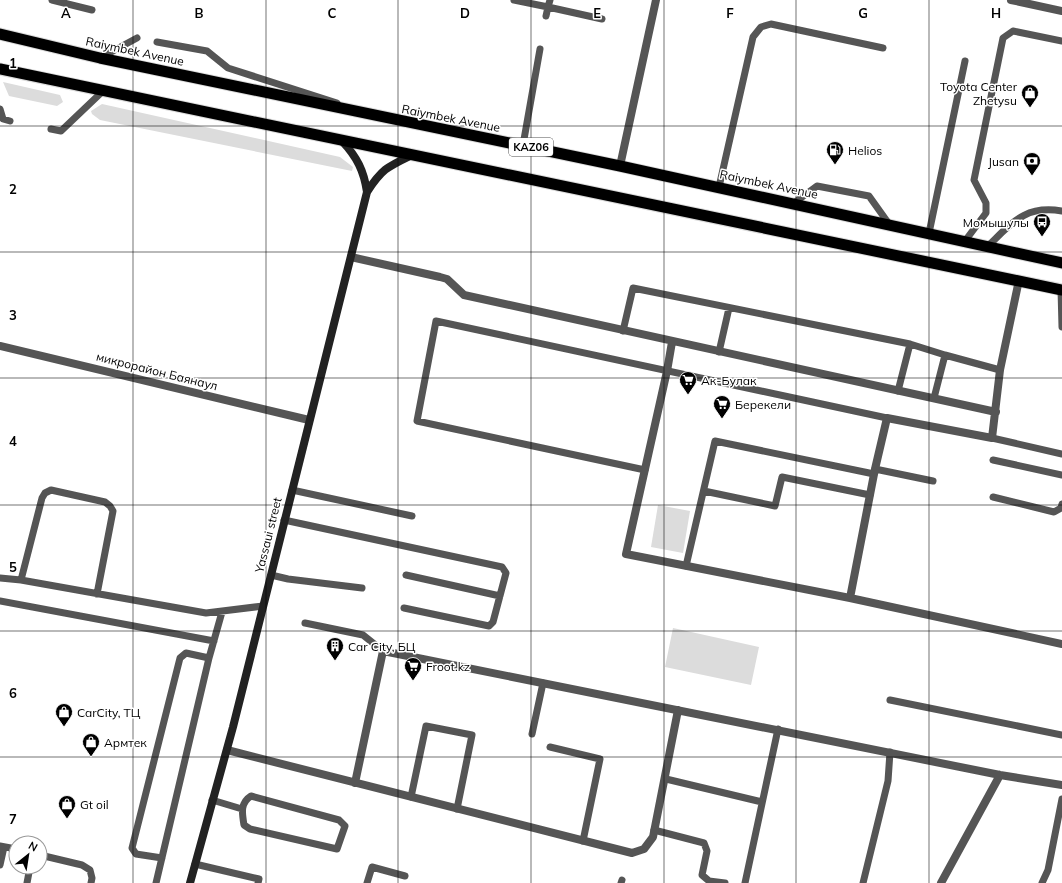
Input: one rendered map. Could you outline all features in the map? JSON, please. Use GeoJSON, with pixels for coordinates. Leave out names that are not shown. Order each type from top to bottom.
{"type":"FeatureCollection","features":[{"type":"Feature","properties":{"kind":"highway","name":"Raiymbek Avenue"},"geometry":{"type":"LineString","coordinates":[[0,34],[100,58],[523,145],[794,203],[1062,263]]}},
{"type":"Feature","properties":{"kind":"highway"},"geometry":{"type":"LineString","coordinates":[[0,69],[878,253],[1061,289]]}},
{"type":"Feature","properties":{"kind":"main road"},"geometry":{"type":"LineString","coordinates":[[342,141],[354,154],[360,164],[365,177],[367,192]]}},
{"type":"Feature","properties":{"kind":"main road"},"geometry":{"type":"LineString","coordinates":[[367,192],[379,174],[412,155]]}},
{"type":"Feature","properties":{"kind":"main road","name":"Yassaui street"},"geometry":{"type":"LineString","coordinates":[[190,883],[271,575],[367,192]]}},
{"type":"Feature","properties":{"kind":"street"},"geometry":{"type":"LineString","coordinates":[[620,166],[656,0]]}},
{"type":"Feature","properties":{"kind":"street"},"geometry":{"type":"LineString","coordinates":[[1011,0],[1037,3],[1062,11]]}},
{"type":"Feature","properties":{"kind":"street"},"geometry":{"type":"LineString","coordinates":[[351,257],[440,276],[447,279],[464,295],[672,342],[996,412]]}},
{"type":"Feature","properties":{"kind":"street"},"geometry":{"type":"LineString","coordinates":[[850,598],[874,471],[887,418],[992,438],[1000,370],[1018,280]]}},
{"type":"Feature","properties":{"kind":"street"},"geometry":{"type":"LineString","coordinates":[[672,342],[667,371],[626,554],[850,598],[1062,644]]}},
{"type":"Feature","properties":{"kind":"street","name":"микрорайон Баянаул"},"geometry":{"type":"LineString","coordinates":[[0,346],[309,420]]}},
{"type":"Feature","properties":{"kind":"street"},"geometry":{"type":"LineString","coordinates":[[355,783],[383,650],[1000,775],[1062,785]]}},
{"type":"Feature","properties":{"kind":"street"},"geometry":{"type":"LineString","coordinates":[[226,750],[411,798],[535,825],[583,841],[632,853],[644,849],[653,837],[666,779],[678,710]]}},
{"type":"Feature","properties":{"kind":"street"},"geometry":{"type":"LineString","coordinates":[[941,883],[1000,775]]}},
{"type":"Feature","properties":{"kind":"lane"},"geometry":{"type":"LineString","coordinates":[[52,0],[92,10]]}},
{"type":"Feature","properties":{"kind":"lane"},"geometry":{"type":"LineString","coordinates":[[514,0],[549,4],[602,19]]}},
{"type":"Feature","properties":{"kind":"lane"},"geometry":{"type":"LineString","coordinates":[[546,16],[549,4]]}},
{"type":"Feature","properties":{"kind":"lane"},"geometry":{"type":"LineString","coordinates":[[719,187],[753,37],[761,27],[771,24],[883,48]]}},
{"type":"Feature","properties":{"kind":"lane"},"geometry":{"type":"LineString","coordinates":[[965,241],[986,213],[986,203],[974,180],[1003,38],[1013,32],[1062,41]]}},
{"type":"Feature","properties":{"kind":"lane"},"geometry":{"type":"LineString","coordinates":[[100,58],[136,38]]}},
{"type":"Feature","properties":{"kind":"lane"},"geometry":{"type":"LineString","coordinates":[[157,42],[207,51],[228,68],[383,117]]}},
{"type":"Feature","properties":{"kind":"lane"},"geometry":{"type":"LineString","coordinates":[[523,145],[540,49]]}},
{"type":"Feature","properties":{"kind":"lane"},"geometry":{"type":"LineString","coordinates":[[929,233],[966,61]]}},
{"type":"Feature","properties":{"kind":"lane"},"geometry":{"type":"LineString","coordinates":[[51,129],[60,131],[103,91]]}},
{"type":"Feature","properties":{"kind":"lane"},"geometry":{"type":"LineString","coordinates":[[0,108],[3,119],[10,121]]}},
{"type":"Feature","properties":{"kind":"lane"},"geometry":{"type":"LineString","coordinates":[[794,203],[816,186],[869,196],[889,224]]}},
{"type":"Feature","properties":{"kind":"lane"},"geometry":{"type":"LineString","coordinates":[[988,246],[1011,224],[1029,212],[1051,210],[1062,211]]}},
{"type":"Feature","properties":{"kind":"lane"},"geometry":{"type":"LineString","coordinates":[[624,331],[632,288],[910,344],[1000,370]]}},
{"type":"Feature","properties":{"kind":"lane"},"geometry":{"type":"LineString","coordinates":[[1061,289],[1062,327]]}},
{"type":"Feature","properties":{"kind":"lane"},"geometry":{"type":"LineString","coordinates":[[719,352],[729,308]]}},
{"type":"Feature","properties":{"kind":"lane"},"geometry":{"type":"LineString","coordinates":[[645,470],[417,421],[436,321],[887,418]]}},
{"type":"Feature","properties":{"kind":"lane"},"geometry":{"type":"LineString","coordinates":[[898,391],[910,344]]}},
{"type":"Feature","properties":{"kind":"lane"},"geometry":{"type":"LineString","coordinates":[[934,398],[945,355]]}},
{"type":"Feature","properties":{"kind":"lane"},"geometry":{"type":"LineString","coordinates":[[992,438],[1062,454]]}},
{"type":"Feature","properties":{"kind":"lane"},"geometry":{"type":"LineString","coordinates":[[686,566],[715,441],[933,482]]}},
{"type":"Feature","properties":{"kind":"lane"},"geometry":{"type":"LineString","coordinates":[[993,460],[1062,475]]}},
{"type":"Feature","properties":{"kind":"lane"},"geometry":{"type":"LineString","coordinates":[[704,491],[775,506],[782,477],[870,495]]}},
{"type":"Feature","properties":{"kind":"lane"},"geometry":{"type":"LineString","coordinates":[[21,580],[42,498],[45,493],[51,490],[105,502],[113,511],[97,594]]}},
{"type":"Feature","properties":{"kind":"lane"},"geometry":{"type":"LineString","coordinates":[[292,490],[412,516]]}},
{"type":"Feature","properties":{"kind":"lane"},"geometry":{"type":"LineString","coordinates":[[993,497],[1054,512],[1061,508],[1062,504]]}},
{"type":"Feature","properties":{"kind":"lane"},"geometry":{"type":"LineString","coordinates":[[284,520],[502,567],[506,573],[493,622],[488,626],[404,608]]}},
{"type":"Feature","properties":{"kind":"lane"},"geometry":{"type":"LineString","coordinates":[[271,575],[288,579],[362,588]]}},
{"type":"Feature","properties":{"kind":"lane"},"geometry":{"type":"LineString","coordinates":[[406,575],[500,596]]}},
{"type":"Feature","properties":{"kind":"lane"},"geometry":{"type":"LineString","coordinates":[[0,578],[21,580],[206,613],[263,606]]}},
{"type":"Feature","properties":{"kind":"lane"},"geometry":{"type":"LineString","coordinates":[[0,602],[214,641]]}},
{"type":"Feature","properties":{"kind":"lane"},"geometry":{"type":"LineString","coordinates":[[156,883],[209,658],[222,612]]}},
{"type":"Feature","properties":{"kind":"lane"},"geometry":{"type":"LineString","coordinates":[[305,623],[363,636],[383,650]]}},
{"type":"Feature","properties":{"kind":"lane"},"geometry":{"type":"LineString","coordinates":[[162,858],[136,854],[132,848],[180,658],[186,653],[209,658]]}},
{"type":"Feature","properties":{"kind":"lane"},"geometry":{"type":"LineString","coordinates":[[532,734],[543,683]]}},
{"type":"Feature","properties":{"kind":"lane"},"geometry":{"type":"LineString","coordinates":[[890,700],[1062,735]]}},
{"type":"Feature","properties":{"kind":"lane"},"geometry":{"type":"LineString","coordinates":[[411,798],[426,726],[472,735],[457,809]]}},
{"type":"Feature","properties":{"kind":"lane"},"geometry":{"type":"LineString","coordinates":[[745,883],[778,729]]}},
{"type":"Feature","properties":{"kind":"lane"},"geometry":{"type":"LineString","coordinates":[[550,747],[600,759],[583,841]]}},
{"type":"Feature","properties":{"kind":"lane"},"geometry":{"type":"LineString","coordinates":[[863,883],[888,782],[890,752]]}},
{"type":"Feature","properties":{"kind":"lane"},"geometry":{"type":"LineString","coordinates":[[666,779],[762,802]]}},
{"type":"Feature","properties":{"kind":"lane"},"geometry":{"type":"LineString","coordinates":[[251,796],[339,820],[345,826],[336,849],[250,829],[244,825],[242,809],[246,799],[251,796]]}},
{"type":"Feature","properties":{"kind":"lane"},"geometry":{"type":"LineString","coordinates":[[1042,883],[1048,870],[1062,799]]}},
{"type":"Feature","properties":{"kind":"lane"},"geometry":{"type":"LineString","coordinates":[[212,800],[242,809]]}},
{"type":"Feature","properties":{"kind":"lane"},"geometry":{"type":"LineString","coordinates":[[654,830],[704,843],[707,851],[702,875],[710,881],[725,883]]}},
{"type":"Feature","properties":{"kind":"lane"},"geometry":{"type":"LineString","coordinates":[[0,865],[2,846]]}},
{"type":"Feature","properties":{"kind":"lane"},"geometry":{"type":"LineString","coordinates":[[48,857],[82,865],[90,870],[92,878],[91,883]]}},
{"type":"Feature","properties":{"kind":"lane"},"geometry":{"type":"LineString","coordinates":[[195,864],[258,879],[258,883]]}},
{"type":"Feature","properties":{"kind":"lane"},"geometry":{"type":"LineString","coordinates":[[367,883],[372,867],[405,876]]}},
{"type":"Feature","properties":{"kind":"shaded area"},"geometry":{"type":"Polygon","coordinates":[[[3,82],[60,95],[63,102],[57,106],[9,96],[3,82]]]}},
{"type":"Feature","properties":{"kind":"shaded area"},"geometry":{"type":"Polygon","coordinates":[[[102,104],[340,157],[353,167],[352,171],[100,120],[92,114],[91,111],[102,104]]]}},
{"type":"Feature","properties":{"kind":"shaded area"},"geometry":{"type":"Polygon","coordinates":[[[658,505],[690,511],[683,553],[651,547],[658,505]]]}},
{"type":"Feature","properties":{"kind":"shaded area"},"geometry":{"type":"Polygon","coordinates":[[[673,628],[759,647],[751,685],[665,667],[673,628]]]}},
{"type":"Feature","properties":{"kind":"place","name":"Toyota Center Zhetysu"},"geometry":{"type":"Point","coordinates":[1030,108]}},
{"type":"Feature","properties":{"kind":"place","name":"Helios"},"geometry":{"type":"Point","coordinates":[835,165]}},
{"type":"Feature","properties":{"kind":"place","name":"Jusan"},"geometry":{"type":"Point","coordinates":[1032,176]}},
{"type":"Feature","properties":{"kind":"place","name":"Момышулы"},"geometry":{"type":"Point","coordinates":[1042,237]}},
{"type":"Feature","properties":{"kind":"place","name":"Ак-Булак"},"geometry":{"type":"Point","coordinates":[688,395]}},
{"type":"Feature","properties":{"kind":"place","name":"Берекели"},"geometry":{"type":"Point","coordinates":[722,419]}},
{"type":"Feature","properties":{"kind":"place","name":"Car City, БЦ"},"geometry":{"type":"Point","coordinates":[335,661]}},
{"type":"Feature","properties":{"kind":"place","name":"Froot.kz"},"geometry":{"type":"Point","coordinates":[413,681]}},
{"type":"Feature","properties":{"kind":"place","name":"CarCity, ТЦ"},"geometry":{"type":"Point","coordinates":[64,727]}},
{"type":"Feature","properties":{"kind":"place","name":"Армтек"},"geometry":{"type":"Point","coordinates":[91,757]}},
{"type":"Feature","properties":{"kind":"place","name":"Gt oil"},"geometry":{"type":"Point","coordinates":[67,819]}}]}
